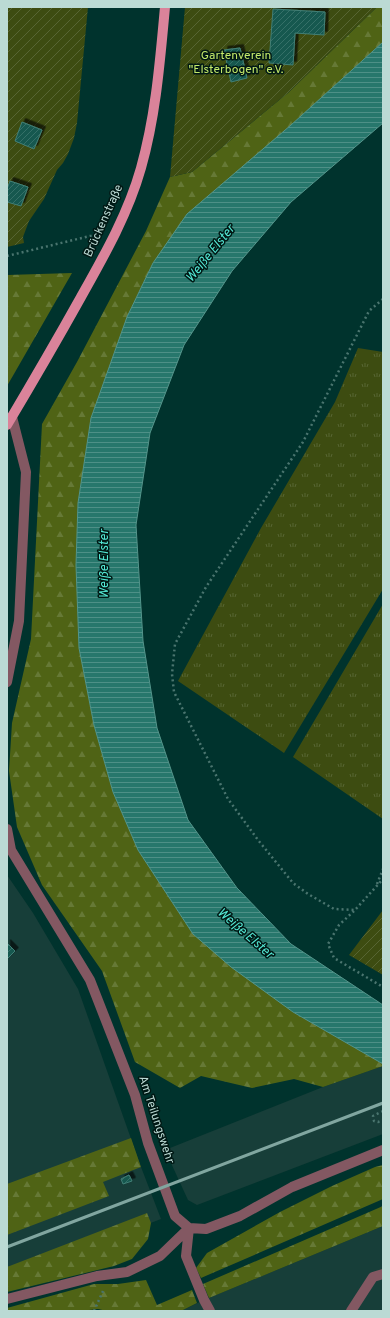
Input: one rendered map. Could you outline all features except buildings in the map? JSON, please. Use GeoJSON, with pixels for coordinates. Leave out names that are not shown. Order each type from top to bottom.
{"type":"FeatureCollection","features":[{"type":"Feature","properties":{"kind":"main road","name":"Brückenstraße"},"geometry":{"type":"LineString","coordinates":[[9,421],[37,376],[113,238],[140,169],[151,128],[159,78],[166,7]]}},
{"type":"Feature","properties":{"kind":"lane"},"geometry":{"type":"LineString","coordinates":[[7,682],[19,621],[26,472],[9,421]]}},
{"type":"Feature","properties":{"kind":"lane","name":"Am Teilungswehr"},"geometry":{"type":"LineString","coordinates":[[7,829],[11,850],[90,980],[135,1095],[148,1143],[175,1216],[190,1228]]}},
{"type":"Feature","properties":{"kind":"lane"},"geometry":{"type":"LineString","coordinates":[[7,1299],[97,1276],[127,1272],[160,1256],[190,1228],[206,1229],[233,1218],[292,1187],[383,1150]]}},
{"type":"Feature","properties":{"kind":"lane"},"geometry":{"type":"LineString","coordinates":[[190,1228],[186,1256],[210,1311]]}},
{"type":"Feature","properties":{"kind":"lane"},"geometry":{"type":"LineString","coordinates":[[351,1311],[373,1277],[383,1274]]}},
{"type":"Feature","properties":{"kind":"path"},"geometry":{"type":"LineString","coordinates":[[7,256],[90,236],[113,238]]}},
{"type":"Feature","properties":{"kind":"path"},"geometry":{"type":"LineString","coordinates":[[355,910],[334,909],[308,894],[293,883],[258,840],[228,799],[174,692],[172,674],[175,644],[206,586],[303,442],[369,311],[383,299]]}},
{"type":"Feature","properties":{"kind":"path"},"geometry":{"type":"LineString","coordinates":[[376,886],[383,869]]}},
{"type":"Feature","properties":{"kind":"path"},"geometry":{"type":"LineString","coordinates":[[383,879],[355,910],[338,925],[328,944],[334,958],[383,987]]}},
{"type":"Feature","properties":{"kind":"path"},"geometry":{"type":"LineString","coordinates":[[383,1111],[373,1116],[374,1121],[378,1122],[383,1120]]}},
{"type":"Feature","properties":{"kind":"shaded area"},"geometry":{"type":"Polygon","coordinates":[[[7,875],[33,913],[78,989],[161,1219],[7,1278],[7,875]]]}},
{"type":"Feature","properties":{"kind":"shaded area"},"geometry":{"type":"Polygon","coordinates":[[[383,1066],[383,1134],[197,1205],[188,1200],[165,1150],[323,1087],[383,1066]]]}},
{"type":"Feature","properties":{"kind":"shaded area"},"geometry":{"type":"Polygon","coordinates":[[[383,1226],[383,1311],[181,1311],[204,1300],[383,1226]]]}},
{"type":"Feature","properties":{"kind":"green space"},"geometry":{"type":"Polygon","coordinates":[[[7,7],[88,7],[77,123],[74,138],[68,154],[57,170],[44,199],[29,221],[23,237],[24,243],[7,247],[7,7]]]}},
{"type":"Feature","properties":{"kind":"green space","name":"Gartenverein \"Elsterbogen\" e.V."},"geometry":{"type":"Polygon","coordinates":[[[185,7],[377,7],[289,92],[192,172],[170,177],[185,7]]]}},
{"type":"Feature","properties":{"kind":"green space"},"geometry":{"type":"Polygon","coordinates":[[[377,7],[383,7],[383,42],[291,125],[153,263],[127,317],[91,418],[78,503],[76,565],[79,648],[94,725],[113,792],[138,850],[193,934],[293,1012],[383,1064],[383,1066],[323,1087],[294,1079],[252,1088],[201,1076],[180,1088],[135,1062],[102,971],[42,885],[17,827],[9,771],[12,723],[31,639],[42,424],[77,362],[146,231],[170,177],[192,172],[289,92],[377,7]]]}},
{"type":"Feature","properties":{"kind":"green space"},"geometry":{"type":"Polygon","coordinates":[[[72,273],[7,386],[7,275],[72,273]]]}},
{"type":"Feature","properties":{"kind":"green space"},"geometry":{"type":"Polygon","coordinates":[[[358,348],[383,352],[383,589],[284,753],[178,681],[261,528],[335,402],[358,348]]]}},
{"type":"Feature","properties":{"kind":"green space"},"geometry":{"type":"Polygon","coordinates":[[[383,604],[383,819],[293,757],[383,604]]]}},
{"type":"Feature","properties":{"kind":"green space"},"geometry":{"type":"Polygon","coordinates":[[[383,910],[383,975],[349,955],[383,910]]]}},
{"type":"Feature","properties":{"kind":"green space"},"geometry":{"type":"Polygon","coordinates":[[[131,1138],[141,1167],[103,1182],[109,1196],[7,1235],[7,1184],[131,1138]]]}},
{"type":"Feature","properties":{"kind":"green space"},"geometry":{"type":"Polygon","coordinates":[[[383,1165],[383,1199],[201,1278],[196,1268],[207,1253],[280,1212],[332,1186],[383,1165]]]}},
{"type":"Feature","properties":{"kind":"green space"},"geometry":{"type":"Polygon","coordinates":[[[383,1206],[383,1226],[209,1298],[203,1284],[383,1206]]]}},
{"type":"Feature","properties":{"kind":"green space"},"geometry":{"type":"Polygon","coordinates":[[[147,1213],[151,1223],[148,1239],[132,1259],[114,1266],[7,1292],[7,1267],[147,1213]]]}},
{"type":"Feature","properties":{"kind":"green space"},"geometry":{"type":"Polygon","coordinates":[[[146,1280],[157,1305],[192,1290],[197,1303],[181,1311],[107,1311],[98,1309],[80,1311],[7,1311],[7,1308],[94,1284],[118,1284],[146,1280]]]}},
{"type":"Feature","properties":{"kind":"water","name":"Weiße Elster"},"geometry":{"type":"Polygon","coordinates":[[[383,42],[383,123],[291,202],[232,271],[184,345],[150,433],[136,525],[143,641],[157,728],[188,820],[237,888],[291,944],[383,1005],[383,1064],[293,1012],[231,967],[193,934],[138,850],[113,792],[94,725],[79,648],[76,565],[78,503],[91,418],[127,317],[153,263],[187,214],[291,125],[383,42]]]}},
{"type":"Feature","properties":{"kind":"railway"},"geometry":{"type":"LineString","coordinates":[[7,1247],[383,1103]]}}]}
